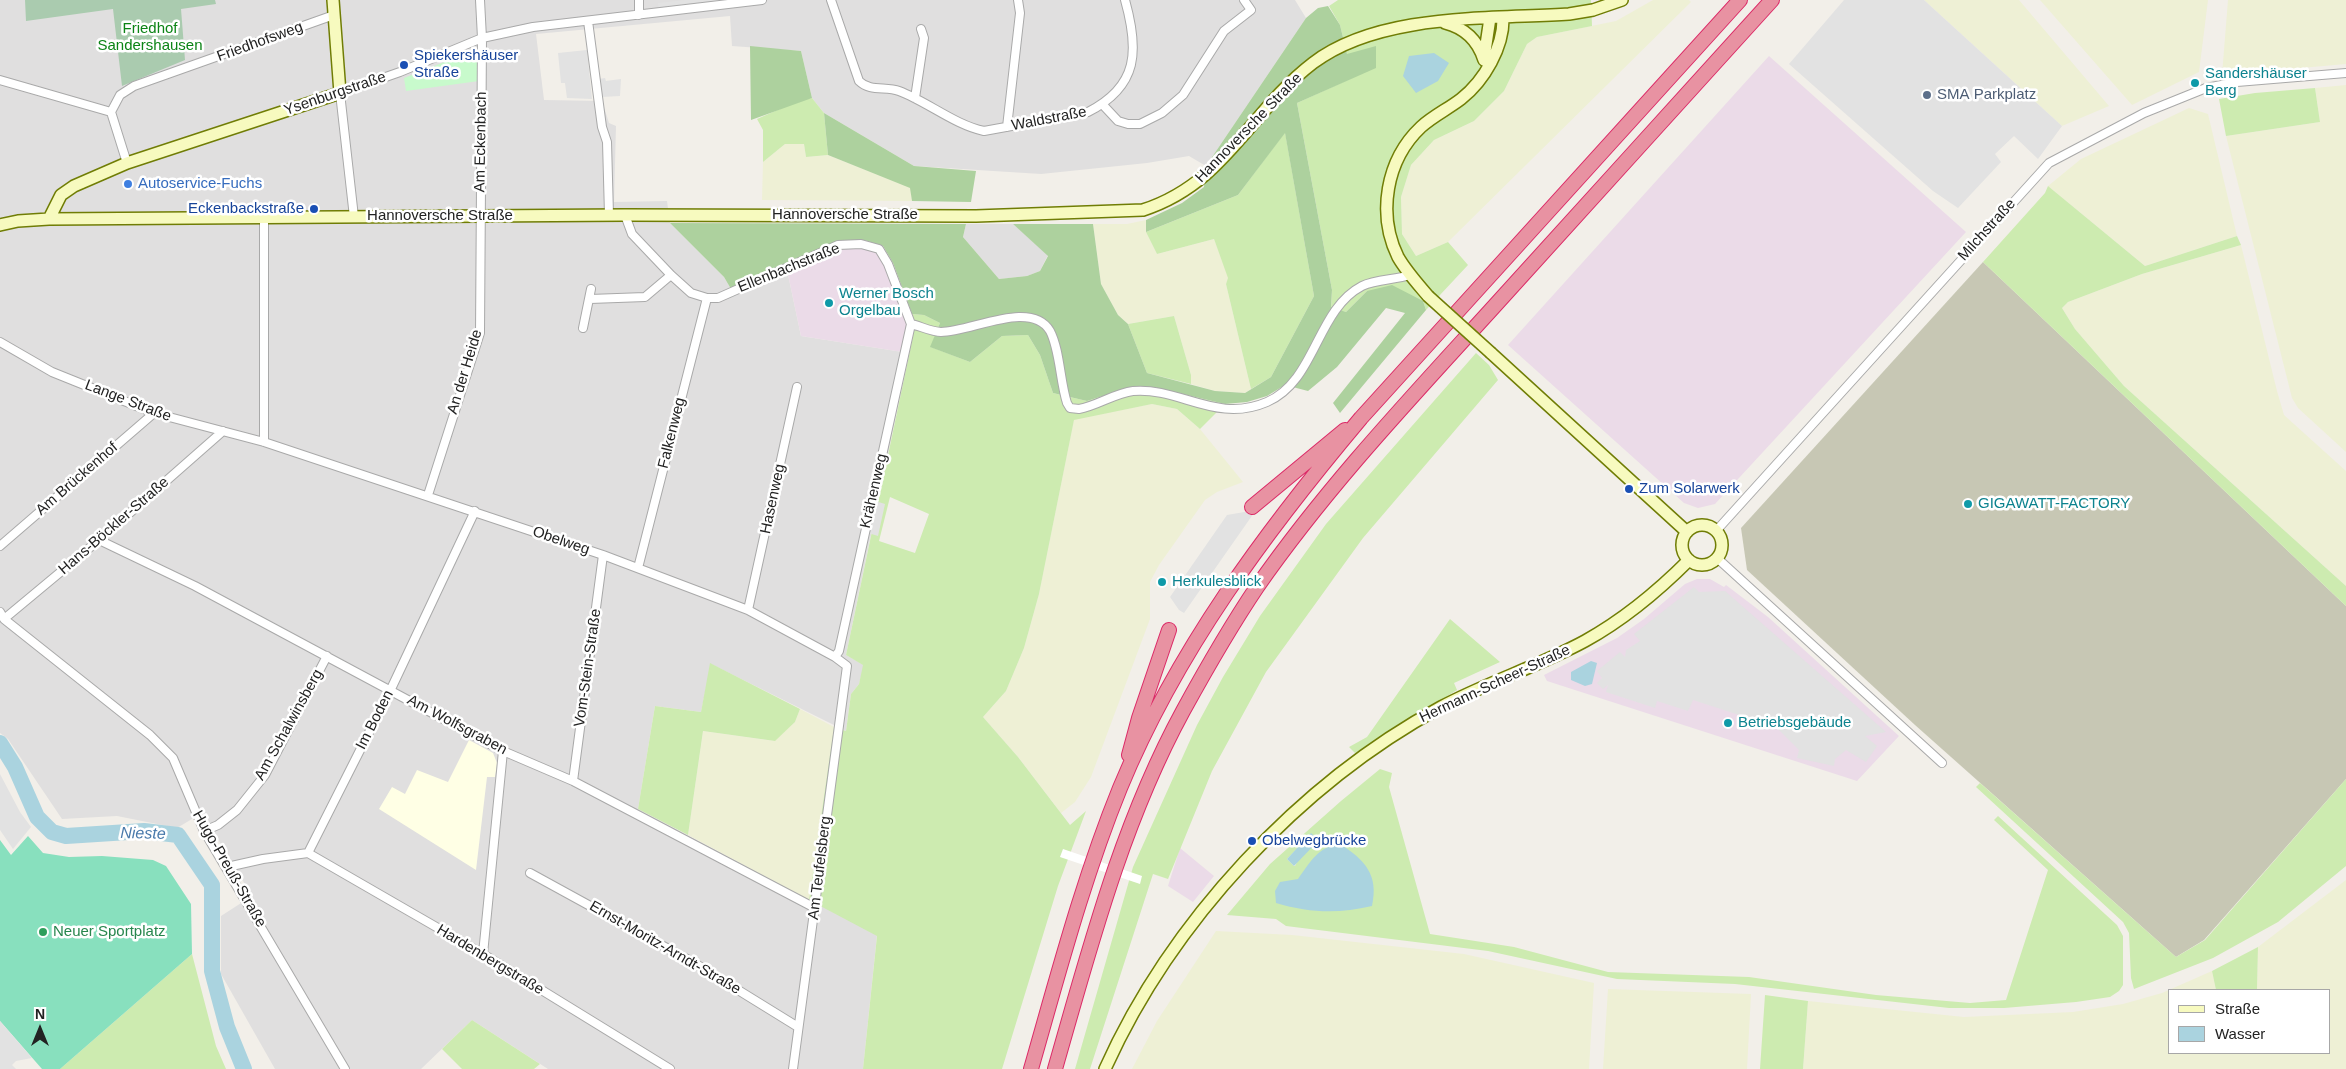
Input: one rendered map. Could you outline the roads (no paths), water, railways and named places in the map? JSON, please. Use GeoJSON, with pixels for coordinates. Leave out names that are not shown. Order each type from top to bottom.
{"type":"FeatureCollection","features":[{"type":"Feature","properties":{"kind":"highway"},"geometry":{"type":"LineString","coordinates":[[1121,787],[1162,701],[1205,626],[1239,573],[1314,474],[1361,418],[1740,0]]}},
{"type":"Feature","properties":{"kind":"highway"},"geometry":{"type":"LineString","coordinates":[[1055,1069],[1098,921],[1142,796],[1181,714],[1224,638],[1258,587],[1292,541],[1380,433],[1772,0]]}},
{"type":"Feature","properties":{"kind":"highway"},"geometry":{"type":"LineString","coordinates":[[1252,507],[1326,443],[1361,418]]}},
{"type":"Feature","properties":{"kind":"highway"},"geometry":{"type":"LineString","coordinates":[[1031,1069],[1075,916],[1121,787],[1139,718],[1169,630]]}},
{"type":"Feature","properties":{"kind":"main road"},"geometry":{"type":"LineString","coordinates":[[333,0],[340,93]]}},
{"type":"Feature","properties":{"kind":"main road","name":"Hannoversche Straße"},"geometry":{"type":"LineString","coordinates":[[0,225],[18,221],[49,219],[609,215],[976,216],[1143,210],[1166,203],[1199,182],[1225,157],[1300,74],[1323,56],[1378,32],[1402,26],[1503,17],[1570,14],[1593,10],[1622,0]]}},
{"type":"Feature","properties":{"kind":"main road"},"geometry":{"type":"LineString","coordinates":[[1503,17],[1499,45],[1466,95],[1428,120],[1400,153],[1393,171],[1387,203],[1388,225],[1398,257],[1428,296],[1687,532]]}},
{"type":"Feature","properties":{"kind":"main road"},"geometry":{"type":"LineString","coordinates":[[1484,66],[1490,18]]}},
{"type":"Feature","properties":{"kind":"main road"},"geometry":{"type":"LineString","coordinates":[[1436,22],[1450,24],[1469,35],[1479,47],[1484,66]]}},
{"type":"Feature","properties":{"kind":"main road","name":"Ysenburgstraße"},"geometry":{"type":"LineString","coordinates":[[49,219],[56,202],[68,189],[127,163],[340,93]]}},
{"type":"Feature","properties":{"kind":"main road"},"geometry":{"type":"LineString","coordinates":[[1700,526],[1709,527],[1716,531],[1722,546],[1716,558],[1703,565],[1689,560],[1682,546],[1687,532],[1700,526]]}},
{"type":"Feature","properties":{"kind":"main road","name":"Hermann-Scheer-Straße"},"geometry":{"type":"LineString","coordinates":[[1105,1069],[1138,1003],[1185,933],[1248,859],[1309,798],[1354,762],[1422,718],[1465,695],[1587,640],[1662,585],[1689,560]]}},
{"type":"Feature","properties":{"kind":"street","name":"Am Eckenbach"},"geometry":{"type":"LineString","coordinates":[[480,0],[482,38],[480,216]]}},
{"type":"Feature","properties":{"kind":"street"},"geometry":{"type":"LineString","coordinates":[[639,0],[639,16]]}},
{"type":"Feature","properties":{"kind":"street","name":"Ysenburgstraße"},"geometry":{"type":"LineString","coordinates":[[340,93],[400,72],[482,38],[533,28],[762,0]]}},
{"type":"Feature","properties":{"kind":"street","name":"Waldstraße"},"geometry":{"type":"LineString","coordinates":[[831,0],[859,81],[864,86],[897,90],[970,128],[984,131],[1088,112],[1103,105],[1114,95],[1131,70],[1134,43],[1125,0]]}},
{"type":"Feature","properties":{"kind":"street"},"geometry":{"type":"LineString","coordinates":[[1007,127],[1020,14],[1018,0]]}},
{"type":"Feature","properties":{"kind":"street"},"geometry":{"type":"LineString","coordinates":[[1103,105],[1118,121],[1128,124],[1140,124],[1162,113],[1183,95],[1224,31],[1250,10],[1244,0]]}},
{"type":"Feature","properties":{"kind":"street","name":"Friedhofsweg"},"geometry":{"type":"LineString","coordinates":[[111,112],[120,95],[134,86],[334,15]]}},
{"type":"Feature","properties":{"kind":"street"},"geometry":{"type":"LineString","coordinates":[[588,21],[602,127],[606,142],[609,215]]}},
{"type":"Feature","properties":{"kind":"street"},"geometry":{"type":"LineString","coordinates":[[915,98],[924,38],[921,29]]}},
{"type":"Feature","properties":{"kind":"street","name":"Milchstraße"},"geometry":{"type":"LineString","coordinates":[[1716,531],[2049,163],[2144,113],[2206,88],[2237,82],[2346,74]]}},
{"type":"Feature","properties":{"kind":"street"},"geometry":{"type":"LineString","coordinates":[[0,80],[111,112],[127,163]]}},
{"type":"Feature","properties":{"kind":"street"},"geometry":{"type":"LineString","coordinates":[[340,93],[354,217]]}},
{"type":"Feature","properties":{"kind":"street"},"geometry":{"type":"LineString","coordinates":[[624,215],[632,234],[671,275],[691,293],[707,298]]}},
{"type":"Feature","properties":{"kind":"street","name":"An der Heide"},"geometry":{"type":"LineString","coordinates":[[428,495],[480,332],[480,216]]}},
{"type":"Feature","properties":{"kind":"street"},"geometry":{"type":"LineString","coordinates":[[264,218],[264,442]]}},
{"type":"Feature","properties":{"kind":"street","name":"Ellenbachstraße"},"geometry":{"type":"LineString","coordinates":[[707,298],[718,298],[838,245],[862,244],[879,249],[885,258],[911,324]]}},
{"type":"Feature","properties":{"kind":"street"},"geometry":{"type":"LineString","coordinates":[[590,299],[645,298],[671,275]]}},
{"type":"Feature","properties":{"kind":"street"},"geometry":{"type":"LineString","coordinates":[[911,324],[940,332],[973,328],[1017,316],[1036,319],[1051,333],[1063,391],[1070,408],[1088,408],[1131,391],[1154,392],[1220,409],[1233,409],[1267,402],[1285,390],[1301,369],[1346,297],[1370,283],[1410,275]]}},
{"type":"Feature","properties":{"kind":"street"},"geometry":{"type":"LineString","coordinates":[[583,328],[591,290]]}},
{"type":"Feature","properties":{"kind":"street","name":"Falkenweg"},"geometry":{"type":"LineString","coordinates":[[638,568],[707,298]]}},
{"type":"Feature","properties":{"kind":"street","name":"Krähenweg"},"geometry":{"type":"LineString","coordinates":[[835,657],[838,651],[911,324]]}},
{"type":"Feature","properties":{"kind":"street","name":"Lange Straße"},"geometry":{"type":"LineString","coordinates":[[0,342],[52,372],[154,413],[264,442]]}},
{"type":"Feature","properties":{"kind":"street","name":"Hasenweg"},"geometry":{"type":"LineString","coordinates":[[748,610],[797,387]]}},
{"type":"Feature","properties":{"kind":"street","name":"Am Brückenhof"},"geometry":{"type":"LineString","coordinates":[[0,546],[154,413]]}},
{"type":"Feature","properties":{"kind":"street","name":"Hans-Böckler-Straße"},"geometry":{"type":"LineString","coordinates":[[2,615],[99,540],[223,431]]}},
{"type":"Feature","properties":{"kind":"street","name":"Obelweg"},"geometry":{"type":"LineString","coordinates":[[264,442],[428,495],[603,555],[748,610],[835,657],[847,666]]}},
{"type":"Feature","properties":{"kind":"street","name":"Im Boden"},"geometry":{"type":"LineString","coordinates":[[308,853],[391,689],[475,511]]}},
{"type":"Feature","properties":{"kind":"street","name":"Am Wolfsgraben"},"geometry":{"type":"LineString","coordinates":[[99,540],[194,586],[503,750],[573,781],[815,908]]}},
{"type":"Feature","properties":{"kind":"street","name":"Vom-Stein-Straße"},"geometry":{"type":"LineString","coordinates":[[573,781],[603,555]]}},
{"type":"Feature","properties":{"kind":"street"},"geometry":{"type":"LineString","coordinates":[[1716,558],[1942,763]]}},
{"type":"Feature","properties":{"kind":"street","name":"Hugo-Preuß-Straße"},"geometry":{"type":"LineString","coordinates":[[2,615],[150,735],[172,758],[204,831],[345,1069]]}},
{"type":"Feature","properties":{"kind":"street","name":"Am Schalwinsberg"},"geometry":{"type":"LineString","coordinates":[[204,831],[218,825],[237,810],[265,775],[327,656]]}},
{"type":"Feature","properties":{"kind":"street","name":"Am Teufelsberg"},"geometry":{"type":"LineString","coordinates":[[793,1069],[847,666]]}},
{"type":"Feature","properties":{"kind":"street"},"geometry":{"type":"LineString","coordinates":[[483,954],[503,750]]}},
{"type":"Feature","properties":{"kind":"street"},"geometry":{"type":"LineString","coordinates":[[227,868],[263,859],[308,853]]}},
{"type":"Feature","properties":{"kind":"street","name":"Hardenbergstraße"},"geometry":{"type":"LineString","coordinates":[[308,853],[483,954],[670,1069]]}},
{"type":"Feature","properties":{"kind":"street","name":"Ernst-Moritz-Arndt-Straße"},"geometry":{"type":"LineString","coordinates":[[530,873],[696,964],[798,1028]]}},
{"type":"Feature","properties":{"kind":"water"},"geometry":{"type":"Polygon","coordinates":[[[1434,53],[1449,63],[1438,81],[1416,93],[1403,76],[1409,56],[1434,53]]]}},
{"type":"Feature","properties":{"kind":"water"},"geometry":{"type":"Polygon","coordinates":[[[1591,661],[1597,663],[1592,684],[1585,686],[1571,680],[1571,672],[1591,661]]]}},
{"type":"Feature","properties":{"kind":"water"},"geometry":{"type":"Polygon","coordinates":[[[1311,833],[1319,840],[1294,866],[1287,859],[1311,833]]]}},
{"type":"Feature","properties":{"kind":"water"},"geometry":{"type":"Polygon","coordinates":[[[1340,844],[1357,856],[1368,869],[1373,885],[1372,906],[1360,909],[1324,911],[1301,909],[1276,903],[1275,891],[1280,882],[1298,879],[1321,851],[1340,844]]]}},
{"type":"Feature","properties":{"kind":"waterway","name":"Nieste"},"geometry":{"type":"LineString","coordinates":[[0,743],[15,767],[37,817],[52,832],[66,836],[144,831],[178,835],[212,885],[212,971],[227,1027],[244,1069]]}},
{"type":"Feature","properties":{"kind":"place","name":"Spiekershäuser Straße"},"geometry":{"type":"Point","coordinates":[404,65]}},
{"type":"Feature","properties":{"kind":"place","name":"Sandershäuser Berg"},"geometry":{"type":"Point","coordinates":[2195,83]}},
{"type":"Feature","properties":{"kind":"place","name":"SMA Parkplatz"},"geometry":{"type":"Point","coordinates":[1927,95]}},
{"type":"Feature","properties":{"kind":"place","name":"Autoservice-Fuchs"},"geometry":{"type":"Point","coordinates":[128,184]}},
{"type":"Feature","properties":{"kind":"place","name":"Eckenbackstraße"},"geometry":{"type":"Point","coordinates":[314,209]}},
{"type":"Feature","properties":{"kind":"place","name":"Werner Bosch Orgelbau"},"geometry":{"type":"Point","coordinates":[829,303]}},
{"type":"Feature","properties":{"kind":"place","name":"Zum Solarwerk"},"geometry":{"type":"Point","coordinates":[1629,489]}},
{"type":"Feature","properties":{"kind":"place","name":"GIGAWATT-FACTORY"},"geometry":{"type":"Point","coordinates":[1968,504]}},
{"type":"Feature","properties":{"kind":"place","name":"Herkulesblick"},"geometry":{"type":"Point","coordinates":[1162,582]}},
{"type":"Feature","properties":{"kind":"place","name":"Betriebsgebäude"},"geometry":{"type":"Point","coordinates":[1728,723]}},
{"type":"Feature","properties":{"kind":"place","name":"Obelwegbrücke"},"geometry":{"type":"Point","coordinates":[1252,841]}},
{"type":"Feature","properties":{"kind":"place","name":"Neuer Sportplatz"},"geometry":{"type":"Point","coordinates":[43,932]}},
{"type":"Feature","properties":{"kind":"park label","name":"Friedhof Sandershausen"},"geometry":{"type":"Point","coordinates":[150,38]}}]}
